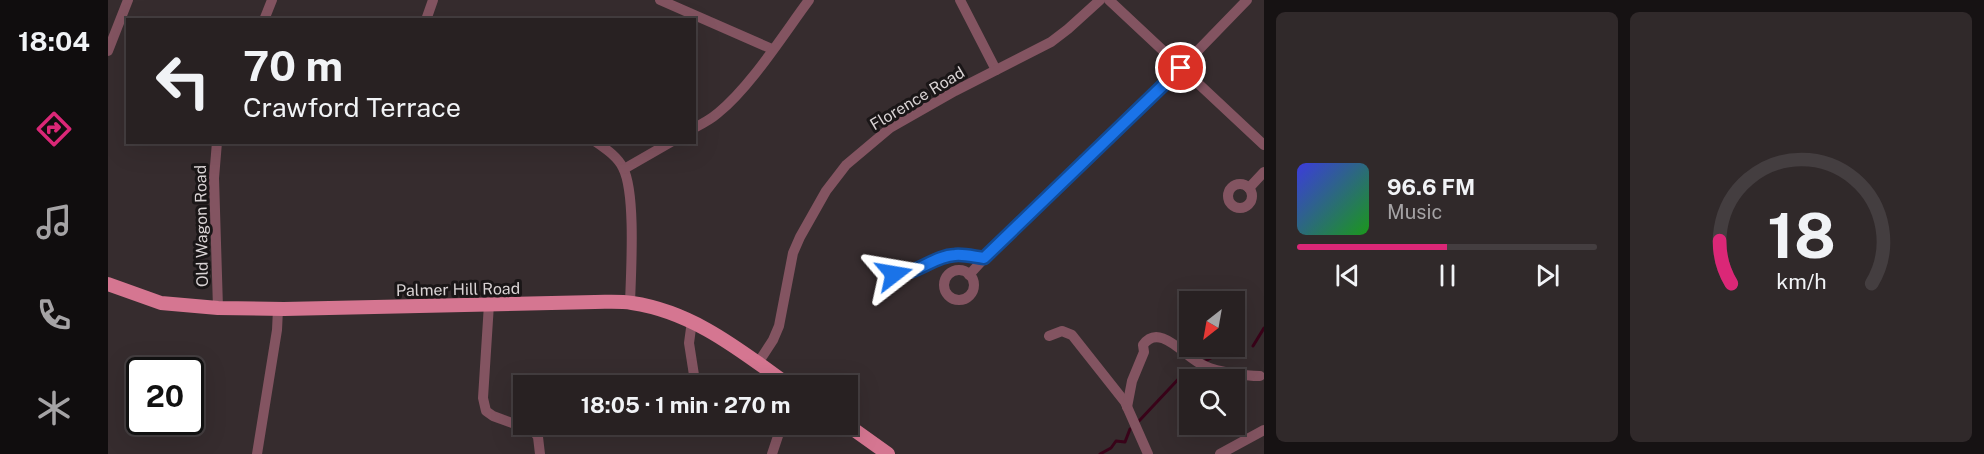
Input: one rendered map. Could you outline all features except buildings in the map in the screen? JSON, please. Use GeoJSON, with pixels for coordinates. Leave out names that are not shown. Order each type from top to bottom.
{"type":"FeatureCollection","features":[{"type":"Feature","properties":{"kind":"main road","name":"Palmer Hill Road"},"geometry":{"type":"LineString","coordinates":[[108,284],[160,303],[218,308],[630,303],[674,313],[692,321],[718,335],[775,375]]}},
{"type":"Feature","properties":{"kind":"main road"},"geometry":{"type":"LineString","coordinates":[[858,433],[888,454]]}},
{"type":"Feature","properties":{"kind":"street"},"geometry":{"type":"LineString","coordinates":[[108,51],[112,30],[129,0]]}},
{"type":"Feature","properties":{"kind":"street"},"geometry":{"type":"LineString","coordinates":[[265,18],[272,0]]}},
{"type":"Feature","properties":{"kind":"street"},"geometry":{"type":"LineString","coordinates":[[427,18],[433,0]]}},
{"type":"Feature","properties":{"kind":"street"},"geometry":{"type":"LineString","coordinates":[[660,0],[772,49]]}},
{"type":"Feature","properties":{"kind":"street"},"geometry":{"type":"LineString","coordinates":[[696,127],[717,114],[732,100],[809,0]]}},
{"type":"Feature","properties":{"kind":"street"},"geometry":{"type":"LineString","coordinates":[[960,0],[996,70]]}},
{"type":"Feature","properties":{"kind":"street","name":"Florence Road"},"geometry":{"type":"LineString","coordinates":[[758,363],[779,326],[794,253],[800,237],[826,191],[846,165],[890,128],[1051,42],[1100,0]]}},
{"type":"Feature","properties":{"kind":"street"},"geometry":{"type":"LineString","coordinates":[[1109,0],[1264,145]]}},
{"type":"Feature","properties":{"kind":"street"},"geometry":{"type":"LineString","coordinates":[[969,275],[1181,68],[1247,0]]}},
{"type":"Feature","properties":{"kind":"street","name":"Old Wagon Road"},"geometry":{"type":"LineString","coordinates":[[217,144],[214,178],[218,308]]}},
{"type":"Feature","properties":{"kind":"street"},"geometry":{"type":"LineString","coordinates":[[599,144],[615,157],[624,169],[631,216],[630,303]]}},
{"type":"Feature","properties":{"kind":"street"},"geometry":{"type":"LineString","coordinates":[[624,169],[668,144]]}},
{"type":"Feature","properties":{"kind":"street"},"geometry":{"type":"LineString","coordinates":[[1249,188],[1264,172]]}},
{"type":"Feature","properties":{"kind":"street"},"geometry":{"type":"LineString","coordinates":[[894,274],[917,270],[953,255],[984,258]]}},
{"type":"Feature","properties":{"kind":"street"},"geometry":{"type":"LineString","coordinates":[[489,304],[483,398],[486,411],[493,416],[534,431],[538,437],[540,454]]}},
{"type":"Feature","properties":{"kind":"street"},"geometry":{"type":"LineString","coordinates":[[257,454],[277,330],[278,309]]}},
{"type":"Feature","properties":{"kind":"street"},"geometry":{"type":"LineString","coordinates":[[692,321],[689,343],[694,375]]}},
{"type":"Feature","properties":{"kind":"street"},"geometry":{"type":"LineString","coordinates":[[1049,336],[1062,331],[1072,335],[1128,407],[1148,454]]}},
{"type":"Feature","properties":{"kind":"street"},"geometry":{"type":"LineString","coordinates":[[1128,407],[1132,381],[1144,352],[1143,345],[1148,338],[1155,336],[1167,339],[1204,366],[1260,376]]}},
{"type":"Feature","properties":{"kind":"street"},"geometry":{"type":"LineString","coordinates":[[1220,454],[1264,430]]}},
{"type":"Feature","properties":{"kind":"street"},"geometry":{"type":"LineString","coordinates":[[772,454],[778,435]]}},
{"type":"Feature","properties":{"kind":"waterway"},"geometry":{"type":"LineString","coordinates":[[1253,346],[1264,328]]}},
{"type":"Feature","properties":{"kind":"waterway"},"geometry":{"type":"LineString","coordinates":[[1205,361],[1213,357]]}},
{"type":"Feature","properties":{"kind":"waterway"},"geometry":{"type":"LineString","coordinates":[[1139,421],[1179,378]]}},
{"type":"Feature","properties":{"kind":"waterway"},"geometry":{"type":"LineString","coordinates":[[1100,454],[1111,448],[1116,441],[1125,442],[1130,429]]}},
{"type":"Feature","properties":{"kind":"route"},"geometry":{"type":"LineString","coordinates":[[894,274],[917,270],[953,255],[984,258],[999,241],[1181,68]]}}]}
